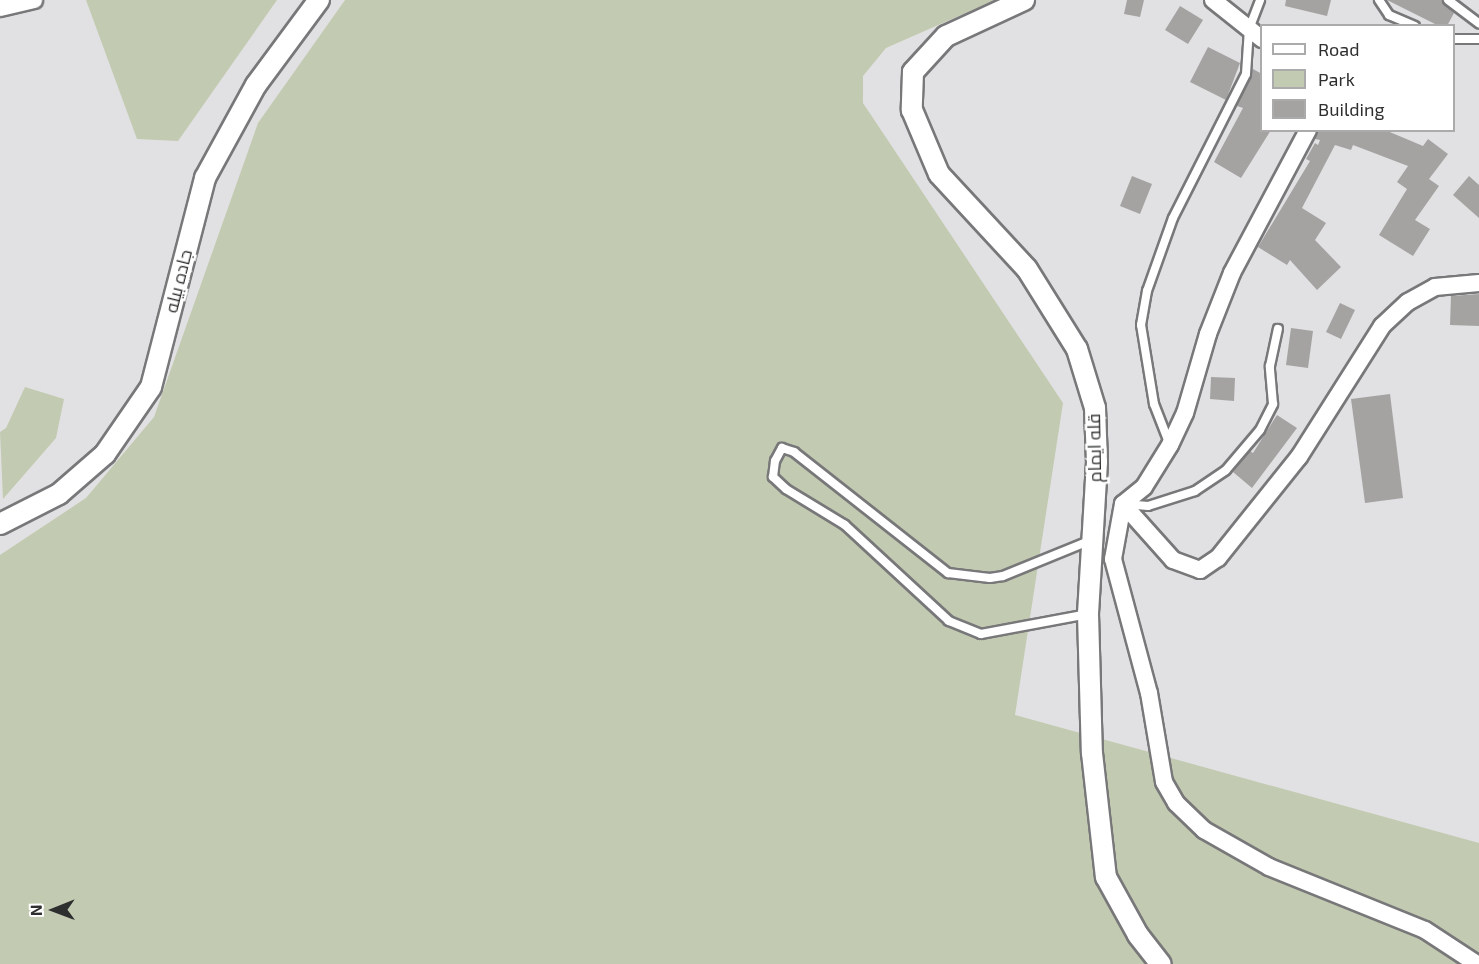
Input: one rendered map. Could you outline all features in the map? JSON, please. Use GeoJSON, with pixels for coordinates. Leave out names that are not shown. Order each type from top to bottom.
{"type":"FeatureCollection","features":[{"type":"Feature","properties":{"kind":"street"},"geometry":{"type":"LineString","coordinates":[[0,8],[34,0]]}},
{"type":"Feature","properties":{"kind":"street","name":"جاده بیله"},"geometry":{"type":"LineString","coordinates":[[0,524],[59,494],[105,454],[151,387],[205,178],[256,85],[318,0]]}},
{"type":"Feature","properties":{"kind":"street","name":"قله ایمام"},"geometry":{"type":"LineString","coordinates":[[1024,0],[946,36],[913,72],[912,110],[939,174],[1027,269],[1077,350],[1095,408],[1097,462],[1088,614],[1092,753],[1106,877],[1138,935],[1161,964]]}},
{"type":"Feature","properties":{"kind":"street"},"geometry":{"type":"LineString","coordinates":[[1213,0],[1256,34]]}},
{"type":"Feature","properties":{"kind":"street"},"geometry":{"type":"LineString","coordinates":[[1307,132],[1232,273],[1208,334],[1185,413],[1170,445],[1144,487],[1124,504],[1113,559],[1149,693],[1164,782],[1176,803],[1204,830],[1269,867],[1425,930],[1477,964]]}},
{"type":"Feature","properties":{"kind":"street"},"geometry":{"type":"LineString","coordinates":[[1124,504],[1173,560],[1200,570],[1218,558],[1299,457],[1382,326],[1408,302],[1435,287],[1479,283]]}},
{"type":"Feature","properties":{"kind":"lane"},"geometry":{"type":"LineString","coordinates":[[1170,445],[1154,404],[1141,325],[1147,291],[1173,218],[1245,74],[1256,34],[1260,0]]}},
{"type":"Feature","properties":{"kind":"lane"},"geometry":{"type":"LineString","coordinates":[[1379,0],[1389,15],[1410,24]]}},
{"type":"Feature","properties":{"kind":"lane"},"geometry":{"type":"LineString","coordinates":[[1448,0],[1479,23]]}},
{"type":"Feature","properties":{"kind":"lane"},"geometry":{"type":"LineString","coordinates":[[1455,39],[1479,39]]}},
{"type":"Feature","properties":{"kind":"lane"},"geometry":{"type":"LineString","coordinates":[[1124,504],[1148,506],[1195,491],[1233,462],[1260,430],[1273,404],[1270,366],[1278,329]]}},
{"type":"Feature","properties":{"kind":"lane"},"geometry":{"type":"LineString","coordinates":[[1088,614],[981,634],[949,621],[845,525],[786,489],[772,477],[775,461],[782,448],[794,452],[948,573],[990,578],[1003,576],[1092,540]]}},
{"type":"Feature","properties":{"kind":"green space"},"geometry":{"type":"Polygon","coordinates":[[[86,0],[277,0],[178,141],[137,139],[86,0]]]}},
{"type":"Feature","properties":{"kind":"green space"},"geometry":{"type":"Polygon","coordinates":[[[345,0],[995,0],[886,48],[863,76],[863,103],[1063,403],[1015,715],[1479,843],[1479,964],[0,964],[0,555],[86,498],[154,417],[258,123],[345,0]]]}},
{"type":"Feature","properties":{"kind":"green space"},"geometry":{"type":"Polygon","coordinates":[[[25,387],[64,399],[56,438],[3,499],[0,432],[6,428],[25,387]]]}},
{"type":"Feature","properties":{"kind":"building"},"geometry":{"type":"Polygon","coordinates":[[[1127,0],[1144,0],[1140,17],[1124,14],[1127,0]]]}},
{"type":"Feature","properties":{"kind":"building"},"geometry":{"type":"Polygon","coordinates":[[[1286,0],[1331,0],[1327,16],[1285,6],[1286,0]]]}},
{"type":"Feature","properties":{"kind":"building"},"geometry":{"type":"Polygon","coordinates":[[[1387,0],[1442,0],[1454,13],[1448,24],[1435,24],[1387,0]]]}},
{"type":"Feature","properties":{"kind":"building"},"geometry":{"type":"Polygon","coordinates":[[[1180,6],[1203,20],[1188,44],[1165,30],[1180,6]]]}},
{"type":"Feature","properties":{"kind":"building"},"geometry":{"type":"Polygon","coordinates":[[[1208,47],[1240,63],[1226,100],[1190,82],[1208,47]]]}},
{"type":"Feature","properties":{"kind":"building"},"geometry":{"type":"Polygon","coordinates":[[[1253,69],[1260,73],[1260,132],[1270,132],[1241,178],[1214,162],[1243,108],[1237,106],[1253,69]]]}},
{"type":"Feature","properties":{"kind":"building"},"geometry":{"type":"Polygon","coordinates":[[[1317,132],[1390,132],[1423,146],[1428,139],[1448,154],[1429,179],[1439,186],[1415,220],[1430,229],[1413,256],[1379,235],[1407,189],[1397,182],[1408,166],[1353,145],[1351,150],[1335,145],[1302,208],[1326,223],[1315,240],[1341,267],[1317,290],[1290,260],[1287,265],[1258,247],[1310,161],[1306,159],[1315,143],[1318,145],[1320,140],[1315,139],[1317,132]]]}},
{"type":"Feature","properties":{"kind":"building"},"geometry":{"type":"Polygon","coordinates":[[[1132,176],[1152,184],[1140,214],[1120,206],[1132,176]]]}},
{"type":"Feature","properties":{"kind":"building"},"geometry":{"type":"Polygon","coordinates":[[[1469,176],[1479,185],[1479,218],[1453,195],[1469,176]]]}},
{"type":"Feature","properties":{"kind":"building"},"geometry":{"type":"Polygon","coordinates":[[[1479,294],[1479,326],[1450,325],[1451,296],[1479,294]]]}},
{"type":"Feature","properties":{"kind":"building"},"geometry":{"type":"Polygon","coordinates":[[[1340,303],[1355,310],[1341,339],[1326,332],[1340,303]]]}},
{"type":"Feature","properties":{"kind":"building"},"geometry":{"type":"Polygon","coordinates":[[[1291,328],[1313,331],[1308,368],[1286,365],[1291,328]]]}},
{"type":"Feature","properties":{"kind":"building"},"geometry":{"type":"Polygon","coordinates":[[[1211,377],[1235,378],[1234,401],[1210,399],[1211,377]]]}},
{"type":"Feature","properties":{"kind":"building"},"geometry":{"type":"Polygon","coordinates":[[[1390,394],[1403,498],[1365,503],[1351,399],[1390,394]]]}},
{"type":"Feature","properties":{"kind":"building"},"geometry":{"type":"Polygon","coordinates":[[[1277,415],[1297,428],[1252,488],[1233,472],[1250,451],[1253,453],[1277,415]]]}}]}
